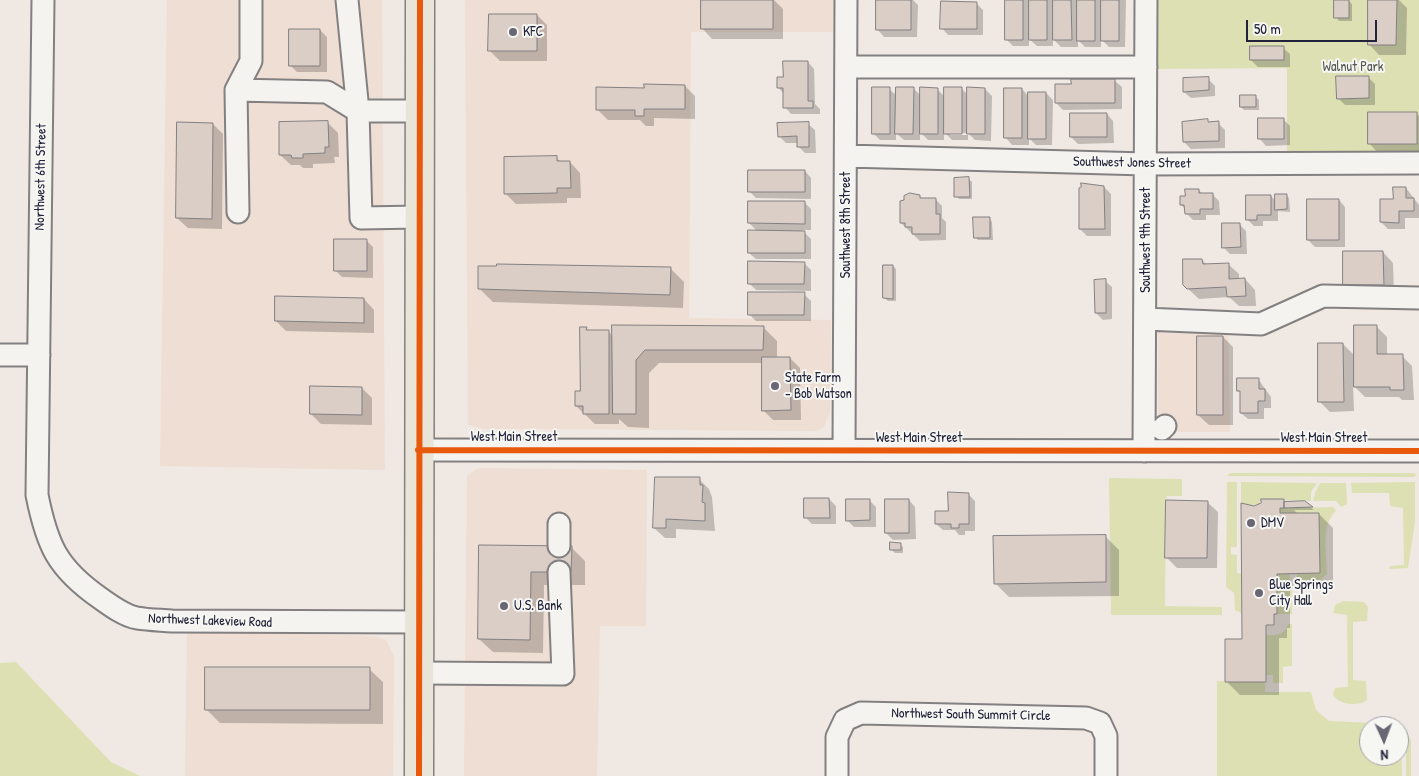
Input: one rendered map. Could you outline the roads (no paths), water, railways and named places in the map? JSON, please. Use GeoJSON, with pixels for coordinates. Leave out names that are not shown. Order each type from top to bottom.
{"type":"FeatureCollection","features":[{"type":"Feature","properties":{"kind":"main road"},"geometry":{"type":"LineString","coordinates":[[419,776],[421,673],[418,450],[420,0]]}},
{"type":"Feature","properties":{"kind":"street","name":"Northwest 6th Street"},"geometry":{"type":"LineString","coordinates":[[39,355],[44,0]]}},
{"type":"Feature","properties":{"kind":"street"},"geometry":{"type":"LineString","coordinates":[[238,212],[236,90],[251,61],[251,0]]}},
{"type":"Feature","properties":{"kind":"street"},"geometry":{"type":"LineString","coordinates":[[347,0],[358,111],[360,218],[419,217]]}},
{"type":"Feature","properties":{"kind":"street","name":"Southwest 8th Street"},"geometry":{"type":"LineString","coordinates":[[844,450],[846,0]]}},
{"type":"Feature","properties":{"kind":"street","name":"Southwest 9th Street"},"geometry":{"type":"LineString","coordinates":[[1144,450],[1146,0]]}},
{"type":"Feature","properties":{"kind":"street"},"geometry":{"type":"LineString","coordinates":[[846,66],[1146,67]]}},
{"type":"Feature","properties":{"kind":"street"},"geometry":{"type":"LineString","coordinates":[[236,90],[327,92],[358,111],[420,111]]}},
{"type":"Feature","properties":{"kind":"street","name":"Southwest Jones Street"},"geometry":{"type":"LineString","coordinates":[[846,156],[1146,164],[1419,163]]}},
{"type":"Feature","properties":{"kind":"street"},"geometry":{"type":"LineString","coordinates":[[1145,319],[1261,324],[1323,296],[1419,298]]}},
{"type":"Feature","properties":{"kind":"street"},"geometry":{"type":"LineString","coordinates":[[0,354],[39,355]]}},
{"type":"Feature","properties":{"kind":"street","name":"Northwest Lakeview Road"},"geometry":{"type":"LineString","coordinates":[[39,355],[37,495],[45,533],[62,564],[82,586],[96,596],[136,618],[172,621],[421,622]]}},
{"type":"Feature","properties":{"kind":"street","name":"West Main Street"},"geometry":{"type":"LineString","coordinates":[[418,450],[1419,451]]}},
{"type":"Feature","properties":{"kind":"street"},"geometry":{"type":"LineString","coordinates":[[559,524],[559,546]]}},
{"type":"Feature","properties":{"kind":"street"},"geometry":{"type":"LineString","coordinates":[[421,673],[563,674],[559,572]]}},
{"type":"Feature","properties":{"kind":"street","name":"Northwest South Summit Circle"},"geometry":{"type":"LineString","coordinates":[[837,776],[837,737],[845,720],[861,713],[1086,718],[1100,723],[1106,736],[1106,776]]}},
{"type":"Feature","properties":{"kind":"place","name":"KFC"},"geometry":{"type":"Point","coordinates":[513,32]}},
{"type":"Feature","properties":{"kind":"place","name":"State Farm - Bob Watson"},"geometry":{"type":"Point","coordinates":[775,386]}},
{"type":"Feature","properties":{"kind":"place","name":"DMV"},"geometry":{"type":"Point","coordinates":[1251,523]}},
{"type":"Feature","properties":{"kind":"place","name":"Blue Springs City Hall"},"geometry":{"type":"Point","coordinates":[1259,593]}},
{"type":"Feature","properties":{"kind":"place","name":"U.S. Bank"},"geometry":{"type":"Point","coordinates":[504,606]}},
{"type":"Feature","properties":{"kind":"park label","name":"Walnut Park"},"geometry":{"type":"Point","coordinates":[1353,67]}}]}
